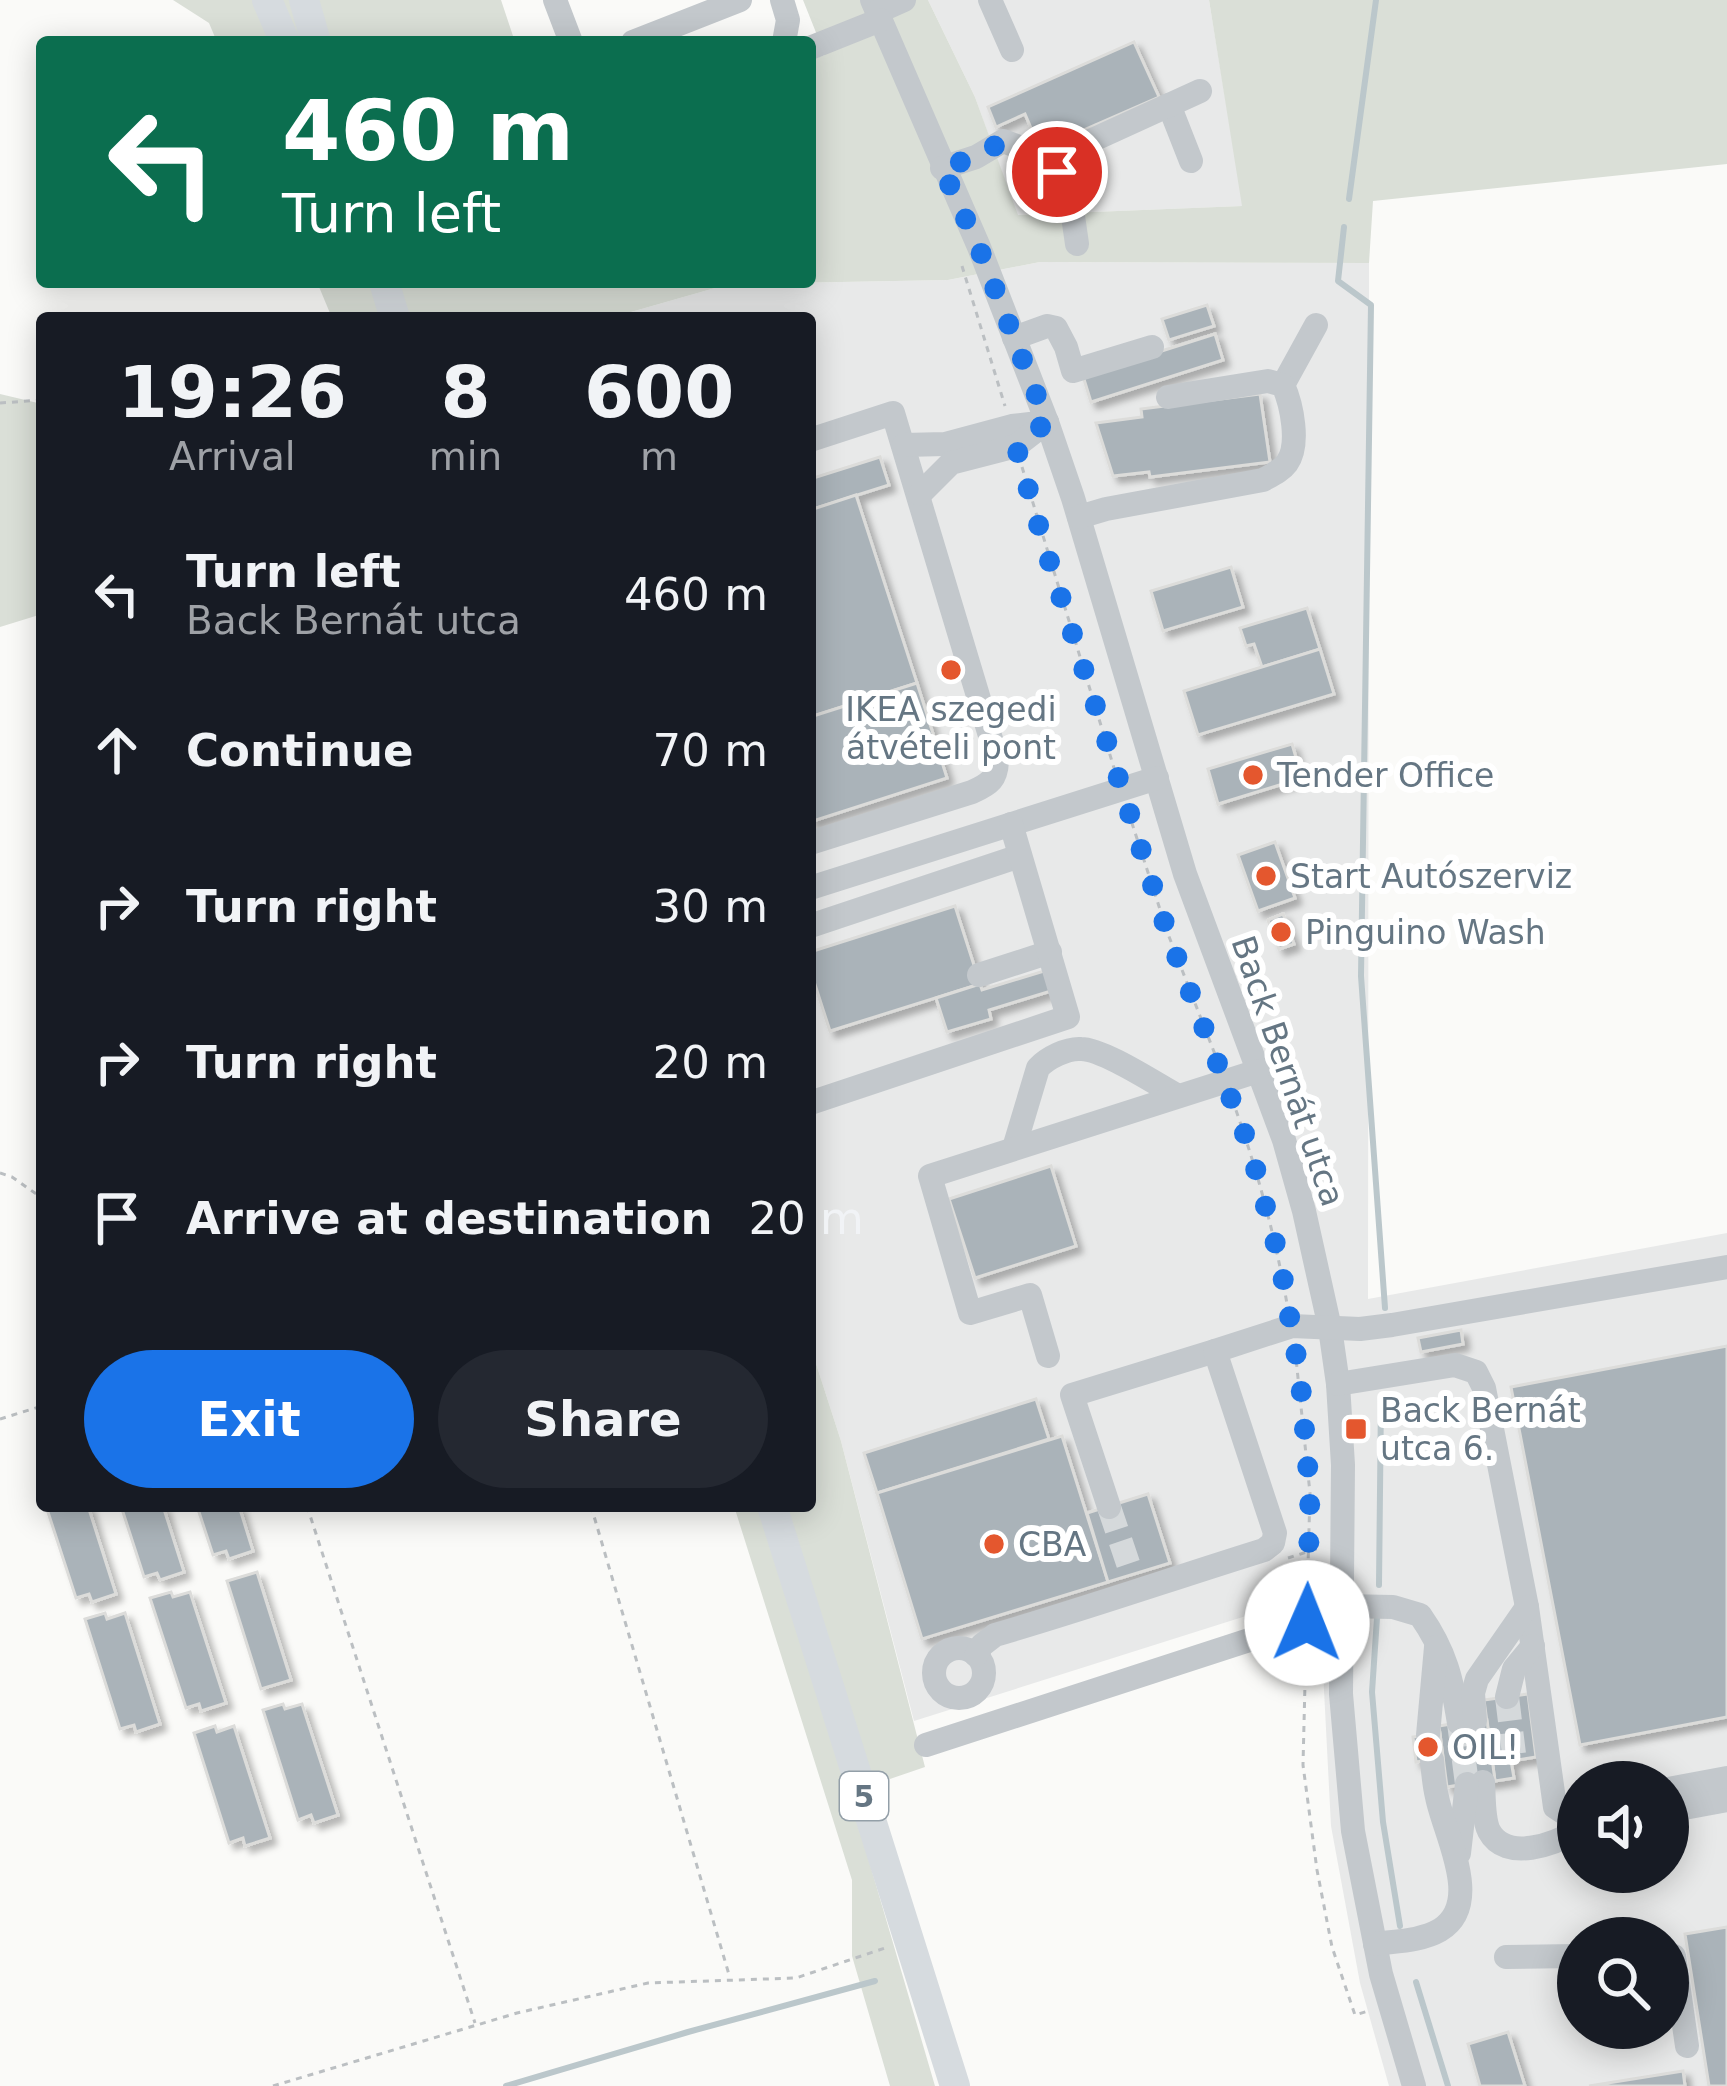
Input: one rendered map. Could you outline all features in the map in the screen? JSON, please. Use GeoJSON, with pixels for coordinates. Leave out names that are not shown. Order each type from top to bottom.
{"type":"FeatureCollection","features":[{"type":"Feature","properties":{"kind":"main road"},"geometry":{"type":"LineString","coordinates":[[267,0],[282,36]]}},
{"type":"Feature","properties":{"kind":"main road"},"geometry":{"type":"LineString","coordinates":[[304,0],[314,36]]}},
{"type":"Feature","properties":{"kind":"main road","name":"5"},"geometry":{"type":"LineString","coordinates":[[774,1512],[955,2086]]}},
{"type":"Feature","properties":{"kind":"street"},"geometry":{"type":"LineString","coordinates":[[555,0],[569,36]]}},
{"type":"Feature","properties":{"kind":"street"},"geometry":{"type":"LineString","coordinates":[[648,36],[740,0]]}},
{"type":"Feature","properties":{"kind":"street"},"geometry":{"type":"LineString","coordinates":[[782,0],[788,20],[785,36]]}},
{"type":"Feature","properties":{"kind":"street"},"geometry":{"type":"LineString","coordinates":[[816,45],[904,0]]}},
{"type":"Feature","properties":{"kind":"street"},"geometry":{"type":"LineString","coordinates":[[990,0],[1012,50]]}},
{"type":"Feature","properties":{"kind":"street","name":"Back Bernát utca"},"geometry":{"type":"LineString","coordinates":[[876,11],[979,248],[1047,422],[1199,914],[1284,1140],[1304,1211],[1330,1328],[1337,1384],[1342,1465],[1341,1694],[1351,1808],[1375,1944],[1414,2086]]}},
{"type":"Feature","properties":{"kind":"street"},"geometry":{"type":"LineString","coordinates":[[942,168],[976,157],[1003,141],[1051,159],[1201,91]]}},
{"type":"Feature","properties":{"kind":"street"},"geometry":{"type":"LineString","coordinates":[[1169,105],[1191,161]]}},
{"type":"Feature","properties":{"kind":"street"},"geometry":{"type":"LineString","coordinates":[[1051,159],[1077,244]]}},
{"type":"Feature","properties":{"kind":"street"},"geometry":{"type":"LineString","coordinates":[[1014,338],[1047,326],[1056,328],[1072,371],[1152,347]]}},
{"type":"Feature","properties":{"kind":"street"},"geometry":{"type":"LineString","coordinates":[[1283,386],[1316,326]]}},
{"type":"Feature","properties":{"kind":"street"},"geometry":{"type":"LineString","coordinates":[[1078,517],[1263,480],[1284,468],[1294,451],[1289,398],[1283,386],[1268,381],[1168,397]]}},
{"type":"Feature","properties":{"kind":"street"},"geometry":{"type":"LineString","coordinates":[[816,438],[893,413],[998,759],[990,784],[816,841]]}},
{"type":"Feature","properties":{"kind":"street"},"geometry":{"type":"LineString","coordinates":[[904,445],[948,454],[1047,422]]}},
{"type":"Feature","properties":{"kind":"street"},"geometry":{"type":"LineString","coordinates":[[920,494],[948,454]]}},
{"type":"Feature","properties":{"kind":"street"},"geometry":{"type":"LineString","coordinates":[[816,886],[1157,778]]}},
{"type":"Feature","properties":{"kind":"street"},"geometry":{"type":"LineString","coordinates":[[816,1101],[1069,1017],[1011,824]]}},
{"type":"Feature","properties":{"kind":"street"},"geometry":{"type":"LineString","coordinates":[[816,924],[1020,856]]}},
{"type":"Feature","properties":{"kind":"street"},"geometry":{"type":"LineString","coordinates":[[979,975],[1050,952]]}},
{"type":"Feature","properties":{"kind":"street"},"geometry":{"type":"LineString","coordinates":[[1014,1148],[1038,1068],[1072,1049],[1095,1051],[1178,1096]]}},
{"type":"Feature","properties":{"kind":"street"},"geometry":{"type":"LineString","coordinates":[[1048,1356],[1030,1295],[970,1313],[930,1176],[1258,1071]]}},
{"type":"Feature","properties":{"kind":"street"},"geometry":{"type":"LineString","coordinates":[[1109,1507],[1072,1395],[1292,1326],[1392,1325],[1727,1267]]}},
{"type":"Feature","properties":{"kind":"street"},"geometry":{"type":"LineString","coordinates":[[976,1655],[995,1635],[1111,1601],[1134,1582],[1264,1550],[1273,1543],[1275,1533],[1215,1351]]}},
{"type":"Feature","properties":{"kind":"street"},"geometry":{"type":"LineString","coordinates":[[1337,1384],[1455,1365],[1476,1372],[1484,1388],[1527,1607],[1557,1809]]}},
{"type":"Feature","properties":{"kind":"street"},"geometry":{"type":"LineString","coordinates":[[926,1745],[1307,1623],[1341,1613],[1393,1607],[1420,1615],[1436,1638],[1467,1722],[1477,1679],[1527,1607]]}},
{"type":"Feature","properties":{"kind":"street"},"geometry":{"type":"LineString","coordinates":[[1375,1944],[1425,1937],[1445,1927],[1459,1906],[1457,1864],[1437,1798],[1430,1747],[1436,1638]]}},
{"type":"Feature","properties":{"kind":"street"},"geometry":{"type":"LineString","coordinates":[[1507,1697],[1514,1670],[1532,1646]]}},
{"type":"Feature","properties":{"kind":"street"},"geometry":{"type":"LineString","coordinates":[[1689,1786],[1727,1778]]}},
{"type":"Feature","properties":{"kind":"street"},"geometry":{"type":"LineString","coordinates":[[1457,1864],[1475,1783],[1488,1830],[1502,1846],[1520,1849],[1557,1842]]}},
{"type":"Feature","properties":{"kind":"street"},"geometry":{"type":"LineString","coordinates":[[1689,1807],[1727,1800]]}},
{"type":"Feature","properties":{"kind":"street"},"geometry":{"type":"LineString","coordinates":[[1506,1957],[1557,1957]]}},
{"type":"Feature","properties":{"kind":"path"},"geometry":{"type":"LineString","coordinates":[[963,270],[1121,789],[1168,934],[1250,1148],[1280,1261],[1300,1377],[1310,1493],[1303,1766],[1317,1870],[1332,1948],[1355,2014],[1390,2005]]}},
{"type":"Feature","properties":{"kind":"path"},"geometry":{"type":"LineString","coordinates":[[0,403],[36,400]]}},
{"type":"Feature","properties":{"kind":"path"},"geometry":{"type":"LineString","coordinates":[[0,1174],[36,1194]]}},
{"type":"Feature","properties":{"kind":"path"},"geometry":{"type":"LineString","coordinates":[[0,1419],[36,1408]]}},
{"type":"Feature","properties":{"kind":"path"},"geometry":{"type":"LineString","coordinates":[[309,1512],[475,2025]]}},
{"type":"Feature","properties":{"kind":"path"},"geometry":{"type":"LineString","coordinates":[[593,1512],[730,1980]]}},
{"type":"Feature","properties":{"kind":"path"},"geometry":{"type":"LineString","coordinates":[[273,2086],[475,2025],[648,1983],[796,1978],[909,1940]]}},
{"type":"Feature","properties":{"kind":"shaded area"},"geometry":{"type":"Polygon","coordinates":[[[173,0],[501,0],[513,36],[214,36],[209,23],[173,0]]]}},
{"type":"Feature","properties":{"kind":"shaded area"},"geometry":{"type":"Polygon","coordinates":[[[803,0],[928,0],[975,97],[1018,215],[1242,206],[1209,0],[1727,0],[1727,164],[1373,201],[1369,263],[1040,262],[948,280],[816,282],[816,58],[825,55],[803,0]]]}},
{"type":"Feature","properties":{"kind":"shaded area"},"geometry":{"type":"Polygon","coordinates":[[[928,0],[1209,0],[1243,206],[1017,215],[975,97],[928,0]]]}},
{"type":"Feature","properties":{"kind":"shaded area"},"geometry":{"type":"Polygon","coordinates":[[[1040,262],[1369,263],[1368,1299],[1727,1233],[1727,2086],[1389,2086],[1360,1983],[1331,1826],[1319,1593],[914,1721],[841,1441],[816,1364],[816,312],[631,312],[715,288],[816,288],[816,282],[948,280],[1040,262]]]}},
{"type":"Feature","properties":{"kind":"shaded area"},"geometry":{"type":"Polygon","coordinates":[[[320,288],[715,288],[631,312],[330,312],[320,288]]]}},
{"type":"Feature","properties":{"kind":"shaded area"},"geometry":{"type":"Polygon","coordinates":[[[0,394],[36,403],[36,616],[0,627],[0,394]]]}},
{"type":"Feature","properties":{"kind":"shaded area"},"geometry":{"type":"Polygon","coordinates":[[[816,1364],[841,1441],[925,1767],[849,1793],[935,2086],[890,2086],[852,1956],[852,1880],[736,1512],[816,1512],[816,1364]]]}},
{"type":"Feature","properties":{"kind":"building"},"geometry":{"type":"Polygon","coordinates":[[[1134,42],[1159,97],[1040,149],[1025,114],[996,127],[988,107],[1134,42]]]}},
{"type":"Feature","properties":{"kind":"building"},"geometry":{"type":"Polygon","coordinates":[[[1207,305],[1214,326],[1169,340],[1162,319],[1207,305]]]}},
{"type":"Feature","properties":{"kind":"building"},"geometry":{"type":"Polygon","coordinates":[[[1215,334],[1223,360],[1091,402],[1083,376],[1215,334]]]}},
{"type":"Feature","properties":{"kind":"building"},"geometry":{"type":"Polygon","coordinates":[[[1260,394],[1270,462],[1150,477],[1149,472],[1113,476],[1096,423],[1142,417],[1141,409],[1260,394]]]}},
{"type":"Feature","properties":{"kind":"building"},"geometry":{"type":"Polygon","coordinates":[[[880,457],[889,485],[816,508],[816,477],[880,457]]]}},
{"type":"Feature","properties":{"kind":"building"},"geometry":{"type":"Polygon","coordinates":[[[856,495],[917,683],[816,715],[816,508],[856,495]]]}},
{"type":"Feature","properties":{"kind":"building"},"geometry":{"type":"Polygon","coordinates":[[[1231,567],[1243,607],[1163,631],[1151,591],[1231,567]]]}},
{"type":"Feature","properties":{"kind":"building"},"geometry":{"type":"Polygon","coordinates":[[[1307,608],[1320,649],[1262,667],[1254,644],[1246,646],[1240,628],[1307,608]]]}},
{"type":"Feature","properties":{"kind":"building"},"geometry":{"type":"Polygon","coordinates":[[[1320,649],[1334,694],[1198,735],[1184,691],[1320,649]]]}},
{"type":"Feature","properties":{"kind":"building"},"geometry":{"type":"Polygon","coordinates":[[[917,683],[947,778],[816,820],[816,715],[917,683]]]}},
{"type":"Feature","properties":{"kind":"building","name":"Tender Office"},"geometry":{"type":"Polygon","coordinates":[[[1292,744],[1296,780],[1218,804],[1208,769],[1292,744]]]}},
{"type":"Feature","properties":{"kind":"building","name":"Start Autószerviz"},"geometry":{"type":"Polygon","coordinates":[[[1275,842],[1295,898],[1258,911],[1238,855],[1275,842]]]}},
{"type":"Feature","properties":{"kind":"building"},"geometry":{"type":"Polygon","coordinates":[[[955,906],[980,984],[830,1031],[816,988],[816,950],[955,906]]]}},
{"type":"Feature","properties":{"kind":"building","name":"Pinguino Wash"},"geometry":{"type":"Polygon","coordinates":[[[1283,914],[1294,944],[1279,949],[1268,920],[1283,914]]]}},
{"type":"Feature","properties":{"kind":"building"},"geometry":{"type":"Polygon","coordinates":[[[1044,971],[1051,991],[989,1010],[991,1019],[947,1032],[936,998],[1044,971]]]}},
{"type":"Feature","properties":{"kind":"building"},"geometry":{"type":"Polygon","coordinates":[[[1051,1166],[1076,1246],[975,1278],[949,1199],[1051,1166]]]}},
{"type":"Feature","properties":{"kind":"building"},"geometry":{"type":"Polygon","coordinates":[[[1461,1330],[1463,1344],[1421,1352],[1418,1338],[1461,1330]]]}},
{"type":"Feature","properties":{"kind":"building"},"geometry":{"type":"Polygon","coordinates":[[[1727,1346],[1727,1717],[1580,1745],[1511,1387],[1727,1346]]]}},
{"type":"Feature","properties":{"kind":"building"},"geometry":{"type":"Polygon","coordinates":[[[1036,1399],[1049,1439],[877,1493],[864,1453],[1036,1399]]]}},
{"type":"Feature","properties":{"kind":"building","name":"CBA"},"geometry":{"type":"Polygon","coordinates":[[[1062,1436],[1108,1582],[922,1639],[877,1493],[1062,1436]]]}},
{"type":"Feature","properties":{"kind":"building"},"geometry":{"type":"Polygon","coordinates":[[[1148,1494],[1170,1563],[1108,1582],[1087,1513],[1148,1494]]]}},
{"type":"Feature","properties":{"kind":"building"},"geometry":{"type":"Polygon","coordinates":[[[48,1512],[90,1512],[116,1594],[92,1602],[89,1594],[76,1598],[48,1512]]]}},
{"type":"Feature","properties":{"kind":"building"},"geometry":{"type":"Polygon","coordinates":[[[123,1512],[165,1512],[184,1572],[160,1580],[157,1573],[144,1577],[123,1512]]]}},
{"type":"Feature","properties":{"kind":"building"},"geometry":{"type":"Polygon","coordinates":[[[199,1512],[241,1512],[253,1551],[229,1559],[226,1551],[213,1555],[199,1512]]]}},
{"type":"Feature","properties":{"kind":"building"},"geometry":{"type":"Polygon","coordinates":[[[257,1572],[291,1680],[261,1689],[227,1581],[257,1572]]]}},
{"type":"Feature","properties":{"kind":"building"},"geometry":{"type":"Polygon","coordinates":[[[171,1592],[173,1597],[190,1592],[226,1703],[201,1711],[199,1704],[186,1708],[150,1598],[171,1592]]]}},
{"type":"Feature","properties":{"kind":"building"},"geometry":{"type":"Polygon","coordinates":[[[105,1613],[107,1619],[125,1613],[160,1724],[136,1732],[134,1725],[120,1729],[85,1619],[105,1613]]]}},
{"type":"Feature","properties":{"kind":"building"},"geometry":{"type":"Polygon","coordinates":[[[1528,1694],[1536,1757],[1511,1761],[1514,1778],[1495,1781],[1484,1700],[1528,1694]]]}},
{"type":"Feature","properties":{"kind":"building"},"geometry":{"type":"Polygon","coordinates":[[[283,1704],[285,1709],[302,1704],[338,1815],[314,1823],[311,1815],[298,1820],[263,1710],[283,1704]]]}},
{"type":"Feature","properties":{"kind":"building"},"geometry":{"type":"Polygon","coordinates":[[[1487,1720],[1495,1781],[1459,1785],[1451,1724],[1487,1720]]]}},
{"type":"Feature","properties":{"kind":"building"},"geometry":{"type":"Polygon","coordinates":[[[1451,1724],[1459,1785],[1447,1787],[1439,1726],[1451,1724]]]}},
{"type":"Feature","properties":{"kind":"building"},"geometry":{"type":"Polygon","coordinates":[[[215,1726],[217,1732],[234,1726],[270,1838],[245,1846],[243,1838],[229,1843],[194,1733],[215,1726]]]}},
{"type":"Feature","properties":{"kind":"building","name":"OIL!"},"geometry":{"type":"Polygon","coordinates":[[[1440,1733],[1443,1758],[1416,1762],[1413,1737],[1440,1733]]]}},
{"type":"Feature","properties":{"kind":"building"},"geometry":{"type":"Polygon","coordinates":[[[1727,1927],[1727,2086],[1709,2086],[1689,1933],[1727,1927]]]}},
{"type":"Feature","properties":{"kind":"building"},"geometry":{"type":"Polygon","coordinates":[[[1508,2032],[1525,2086],[1480,2086],[1468,2044],[1508,2032]]]}},
{"type":"Feature","properties":{"kind":"building"},"geometry":{"type":"Polygon","coordinates":[[[1683,2071],[1685,2086],[1589,2086],[1683,2071]]]}},
{"type":"Feature","properties":{"kind":"waterway"},"geometry":{"type":"LineString","coordinates":[[1349,199],[1376,0]]}},
{"type":"Feature","properties":{"kind":"waterway"},"geometry":{"type":"LineString","coordinates":[[1344,227],[1338,281],[1371,305],[1361,976],[1385,1308]]}},
{"type":"Feature","properties":{"kind":"waterway"},"geometry":{"type":"LineString","coordinates":[[1379,1585],[1381,1398]]}},
{"type":"Feature","properties":{"kind":"waterway"},"geometry":{"type":"LineString","coordinates":[[1377,1618],[1372,1692],[1383,1822],[1400,1926]]}},
{"type":"Feature","properties":{"kind":"waterway"},"geometry":{"type":"LineString","coordinates":[[506,2086],[875,1981]]}},
{"type":"Feature","properties":{"kind":"waterway"},"geometry":{"type":"LineString","coordinates":[[1416,1982],[1448,2086]]}},
{"type":"Feature","properties":{"kind":"tunnel"},"geometry":{"type":"LineString","coordinates":[[1109,1507],[1132,1575]]}},
{"type":"Feature","properties":{"kind":"tunnel"},"geometry":{"type":"LineString","coordinates":[[1507,1697],[1514,1754]]}},
{"type":"Feature","properties":{"kind":"tunnel"},"geometry":{"type":"LineString","coordinates":[[1459,1723],[1467,1784]]}},
{"type":"Feature","properties":{"kind":"place","name":"IKEA szegedi átvételi pont"},"geometry":{"type":"Point","coordinates":[951,670]}},
{"type":"Feature","properties":{"kind":"place","name":"Tender Office"},"geometry":{"type":"Point","coordinates":[1253,775]}},
{"type":"Feature","properties":{"kind":"place","name":"Start Autószerviz"},"geometry":{"type":"Point","coordinates":[1266,876]}},
{"type":"Feature","properties":{"kind":"place","name":"Pinguino Wash"},"geometry":{"type":"Point","coordinates":[1281,932]}},
{"type":"Feature","properties":{"kind":"place","name":"Back Bernát utca 6."},"geometry":{"type":"Point","coordinates":[1356,1429]}},
{"type":"Feature","properties":{"kind":"place","name":"CBA"},"geometry":{"type":"Point","coordinates":[994,1544]}},
{"type":"Feature","properties":{"kind":"place","name":"OIL!"},"geometry":{"type":"Point","coordinates":[1428,1747]}},
{"type":"Feature","properties":{"kind":"route"},"geometry":{"type":"LineString","coordinates":[[1057,172],[1051,159],[1003,141],[976,157],[942,168],[979,248],[1047,422],[1016,446],[1025,479],[1168,934],[1250,1148],[1273,1232],[1300,1377],[1310,1493],[1307,1623]]}}]}
